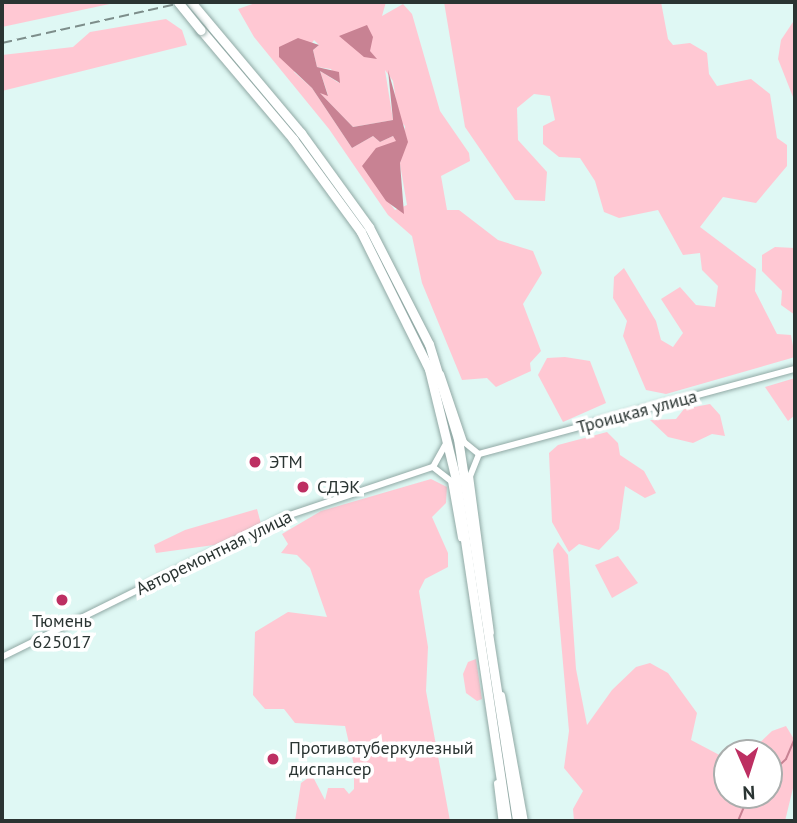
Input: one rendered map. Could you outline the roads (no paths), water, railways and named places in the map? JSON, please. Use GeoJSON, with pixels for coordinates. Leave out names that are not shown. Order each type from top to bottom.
{"type":"FeatureCollection","features":[{"type":"Feature","properties":{"kind":"highway"},"geometry":{"type":"LineString","coordinates":[[177,2],[206,27],[369,227],[406,292],[437,367],[458,439],[517,821]]}},
{"type":"Feature","properties":{"kind":"highway"},"geometry":{"type":"LineString","coordinates":[[191,2],[206,27],[309,160],[368,242],[435,387],[467,556],[504,821]]}},
{"type":"Feature","properties":{"kind":"main road"},"geometry":{"type":"LineString","coordinates":[[498,687],[524,821]]}},
{"type":"Feature","properties":{"kind":"street"},"geometry":{"type":"LineString","coordinates":[[437,367],[456,405],[464,442],[479,454],[470,476],[491,612],[491,640]]}},
{"type":"Feature","properties":{"kind":"street","name":"Троицкая улица"},"geometry":{"type":"LineString","coordinates":[[479,454],[795,369]]}},
{"type":"Feature","properties":{"kind":"street"},"geometry":{"type":"LineString","coordinates":[[435,387],[445,451],[433,467],[451,481],[467,556]]}},
{"type":"Feature","properties":{"kind":"street","name":"Авторемонтная улица"},"geometry":{"type":"LineString","coordinates":[[2,657],[287,516],[433,467]]}},
{"type":"Feature","properties":{"kind":"waterway"},"geometry":{"type":"LineString","coordinates":[[783,762],[795,738]]}},
{"type":"Feature","properties":{"kind":"waterway"},"geometry":{"type":"LineString","coordinates":[[738,821],[743,809]]}},
{"type":"Feature","properties":{"kind":"railway"},"geometry":{"type":"LineString","coordinates":[[2,43],[186,2]]}},
{"type":"Feature","properties":{"kind":"place","name":"ЭТМ"},"geometry":{"type":"Point","coordinates":[255,462]}},
{"type":"Feature","properties":{"kind":"place","name":"СДЭК"},"geometry":{"type":"Point","coordinates":[303,487]}},
{"type":"Feature","properties":{"kind":"place","name":"Тюмень 625017"},"geometry":{"type":"Point","coordinates":[62,600]}},
{"type":"Feature","properties":{"kind":"place","name":"Противотуберкулезный диспансер"},"geometry":{"type":"Point","coordinates":[273,759]}}]}
